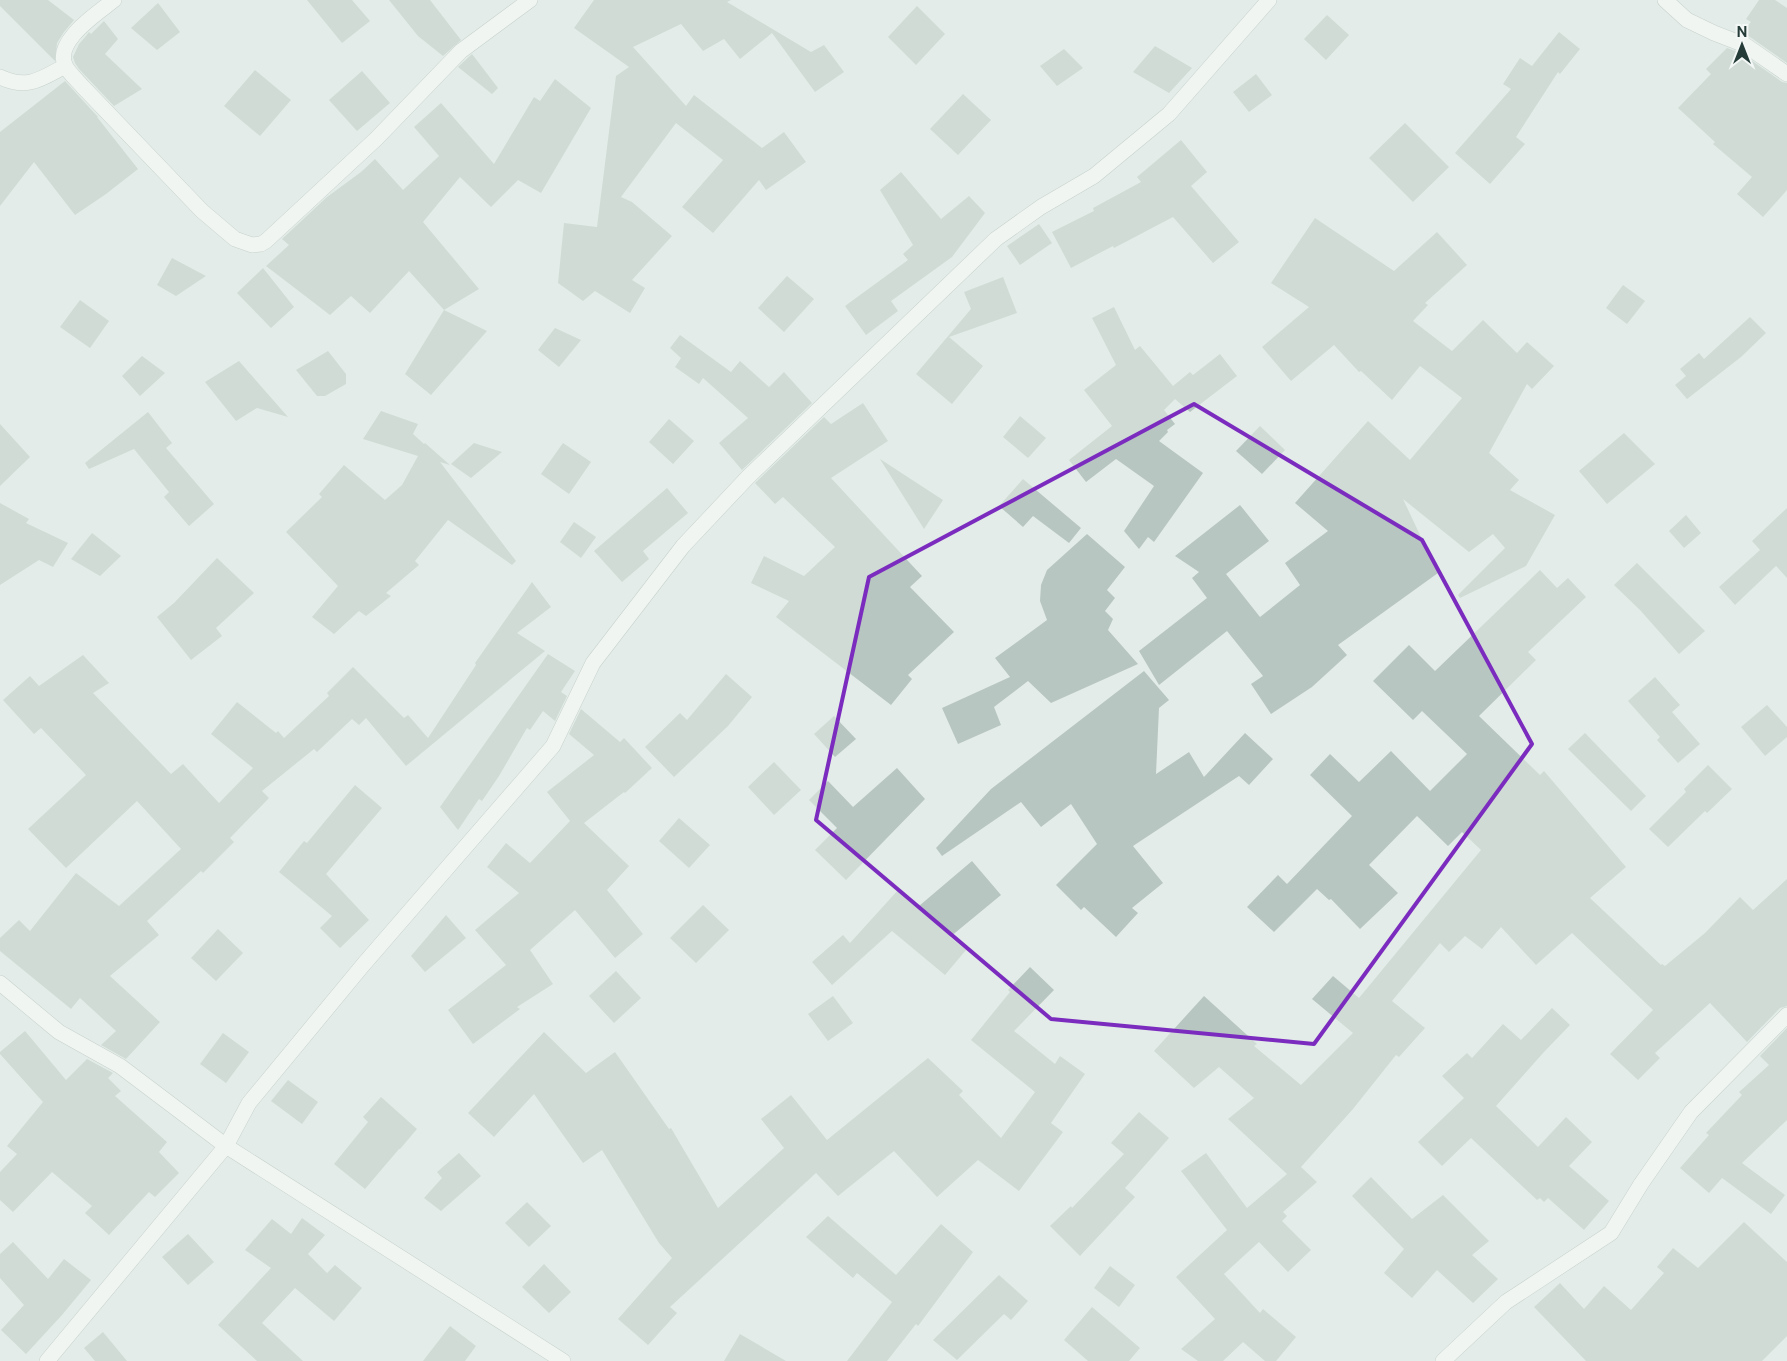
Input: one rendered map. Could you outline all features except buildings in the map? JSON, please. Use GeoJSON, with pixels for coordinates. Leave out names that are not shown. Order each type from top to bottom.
{"type":"FeatureCollection","features":[{"type":"Feature","properties":{"kind":"street"},"geometry":{"type":"LineString","coordinates":[[114,0],[86,22],[68,41],[63,52],[65,66],[202,211],[235,239],[252,245],[261,244],[266,241],[376,138],[461,51],[530,0]]}},
{"type":"Feature","properties":{"kind":"street"},"geometry":{"type":"LineString","coordinates":[[48,1361],[226,1146],[249,1103],[363,965],[553,746],[593,663],[683,546],[748,477],[996,239],[1041,207],[1094,176],[1169,114],[1269,0]]}},
{"type":"Feature","properties":{"kind":"street"},"geometry":{"type":"LineString","coordinates":[[1665,0],[1687,20],[1745,45],[1787,74]]}},
{"type":"Feature","properties":{"kind":"street"},"geometry":{"type":"LineString","coordinates":[[0,76],[12,83],[25,83],[40,80],[65,66]]}},
{"type":"Feature","properties":{"kind":"street"},"geometry":{"type":"LineString","coordinates":[[0,983],[59,1032],[120,1066],[226,1146],[563,1361]]}},
{"type":"Feature","properties":{"kind":"street"},"geometry":{"type":"LineString","coordinates":[[1443,1361],[1506,1302],[1611,1233],[1641,1184],[1691,1112],[1787,1015]]}},
{"type":"Feature","properties":{"kind":"highlighted area"},"geometry":{"type":"Polygon","coordinates":[[[1194,404],[1422,540],[1532,744],[1314,1044],[1051,1019],[816,820],[869,577],[1194,404]]]}}]}
